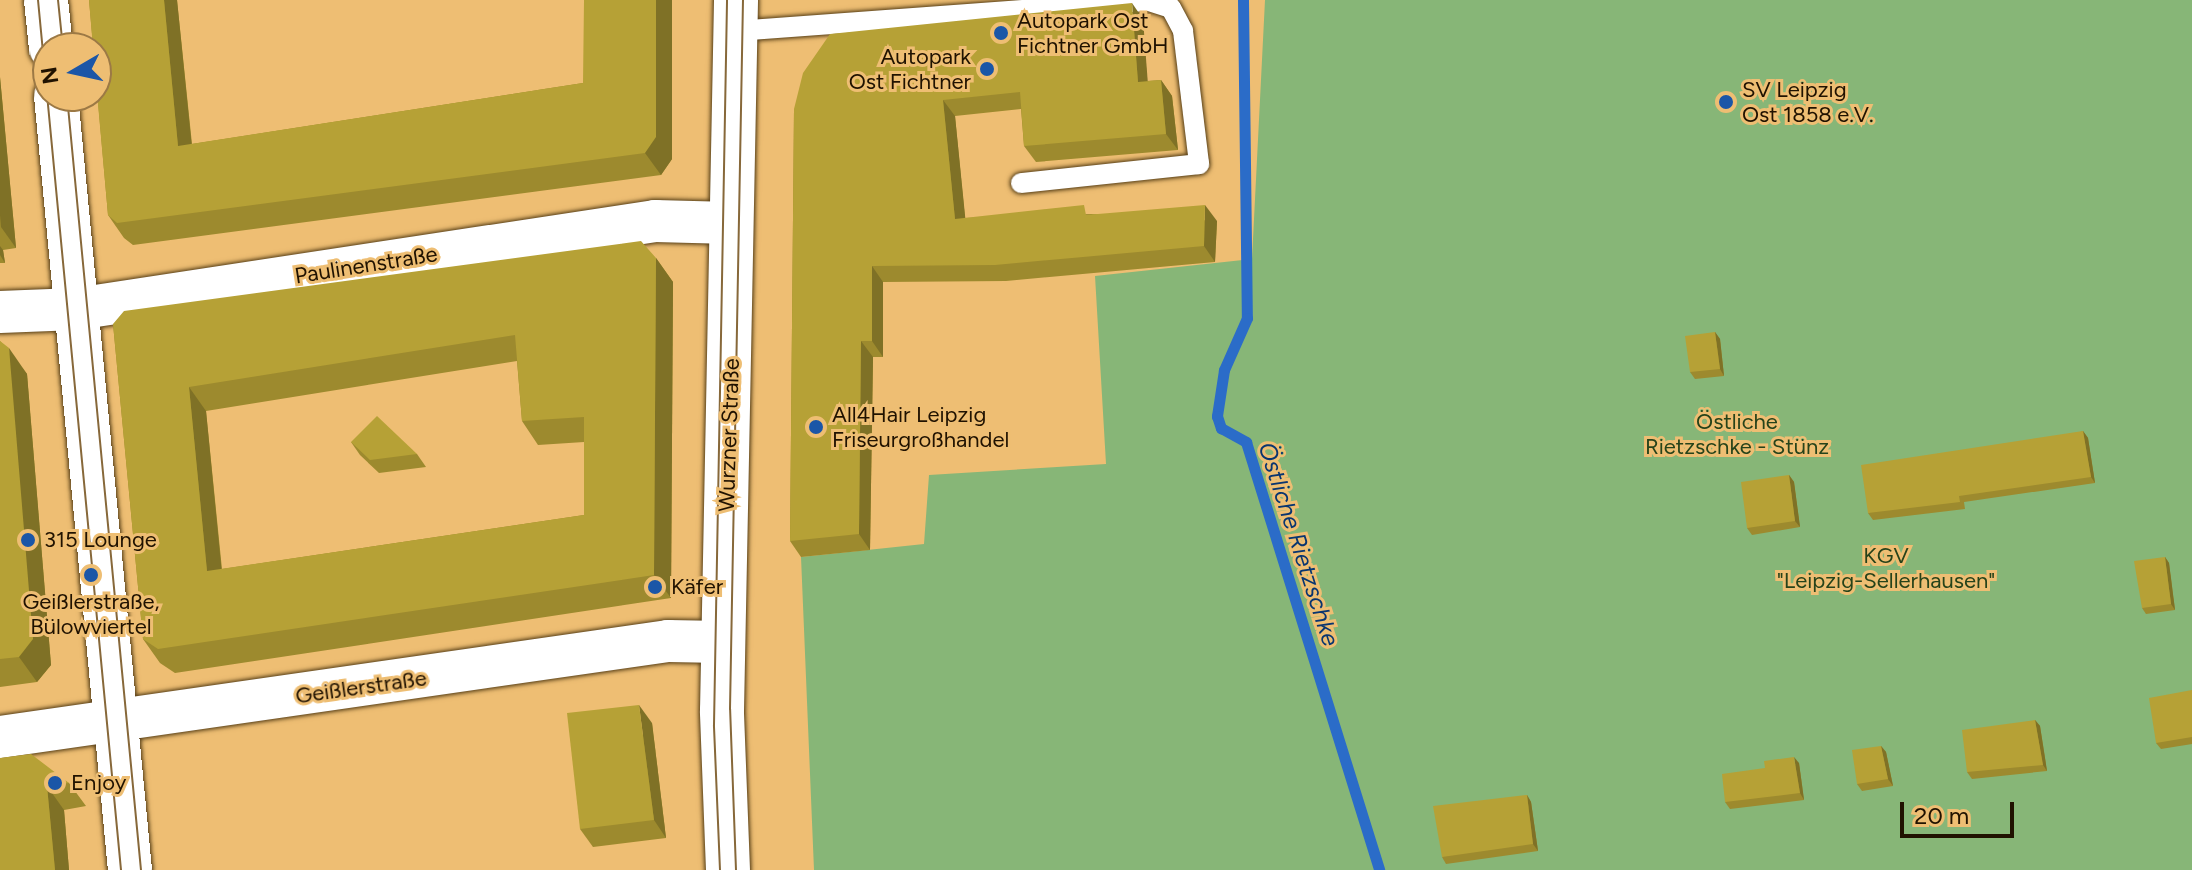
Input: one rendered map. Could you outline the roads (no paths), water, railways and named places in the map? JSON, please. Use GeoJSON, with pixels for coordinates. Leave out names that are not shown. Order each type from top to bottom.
{"type":"FeatureCollection","features":[{"type":"Feature","properties":{"kind":"main road"},"geometry":{"type":"LineString","coordinates":[[46,0],[49,32]]}},
{"type":"Feature","properties":{"kind":"main road","name":"Wurzner Straße"},"geometry":{"type":"LineString","coordinates":[[728,870],[723,642],[736,16]]}},
{"type":"Feature","properties":{"kind":"main road"},"geometry":{"type":"LineString","coordinates":[[58,112],[130,870]]}},
{"type":"Feature","properties":{"kind":"street","name":"Paulinenstraße"},"geometry":{"type":"LineString","coordinates":[[0,312],[76,309],[655,221],[731,223]]}},
{"type":"Feature","properties":{"kind":"street","name":"Geißlerstraße"},"geometry":{"type":"LineString","coordinates":[[0,737],[117,723],[668,641],[723,642]]}},
{"type":"Feature","properties":{"kind":"lane"},"geometry":{"type":"LineString","coordinates":[[736,16],[1149,1],[1171,8],[1183,31],[1199,164],[1021,183]]}},
{"type":"Feature","properties":{"kind":"waterway","name":"Östliche Rietzschke"},"geometry":{"type":"LineString","coordinates":[[1243,0],[1247,318],[1224,370],[1217,416],[1221,428],[1246,442],[1379,870]]}},
{"type":"Feature","properties":{"kind":"tram line"},"geometry":{"type":"LineString","coordinates":[[38,0],[121,870]]}},
{"type":"Feature","properties":{"kind":"tram line"},"geometry":{"type":"LineString","coordinates":[[58,0],[61,32]]}},
{"type":"Feature","properties":{"kind":"tram line"},"geometry":{"type":"LineString","coordinates":[[720,870],[714,725],[727,0]]}},
{"type":"Feature","properties":{"kind":"tram line"},"geometry":{"type":"LineString","coordinates":[[736,870],[730,709],[743,0]]}},
{"type":"Feature","properties":{"kind":"tram line"},"geometry":{"type":"LineString","coordinates":[[69,112],[141,870]]}},
{"type":"Feature","properties":{"kind":"place","name":"Autopark Ost Fichtner GmbH"},"geometry":{"type":"Point","coordinates":[1001,33]}},
{"type":"Feature","properties":{"kind":"place","name":"Autopark Ost Fichtner"},"geometry":{"type":"Point","coordinates":[987,69]}},
{"type":"Feature","properties":{"kind":"place","name":"SV Leipzig Ost 1858 e.V."},"geometry":{"type":"Point","coordinates":[1726,102]}},
{"type":"Feature","properties":{"kind":"place","name":"All4Hair Leipzig Friseurgroßhandel"},"geometry":{"type":"Point","coordinates":[816,427]}},
{"type":"Feature","properties":{"kind":"place","name":"315 Lounge"},"geometry":{"type":"Point","coordinates":[28,540]}},
{"type":"Feature","properties":{"kind":"place","name":"Geißlerstraße, Bülowviertel"},"geometry":{"type":"Point","coordinates":[91,575]}},
{"type":"Feature","properties":{"kind":"place","name":"Käfer"},"geometry":{"type":"Point","coordinates":[655,587]}},
{"type":"Feature","properties":{"kind":"place","name":"Enjoy"},"geometry":{"type":"Point","coordinates":[55,783]}},
{"type":"Feature","properties":{"kind":"park label","name":"Östliche Rietzschke - Stünz"},"geometry":{"type":"Point","coordinates":[1737,434]}},
{"type":"Feature","properties":{"kind":"park label","name":"KGV \"Leipzig-Sellerhausen\""},"geometry":{"type":"Point","coordinates":[1886,568]}}]}
